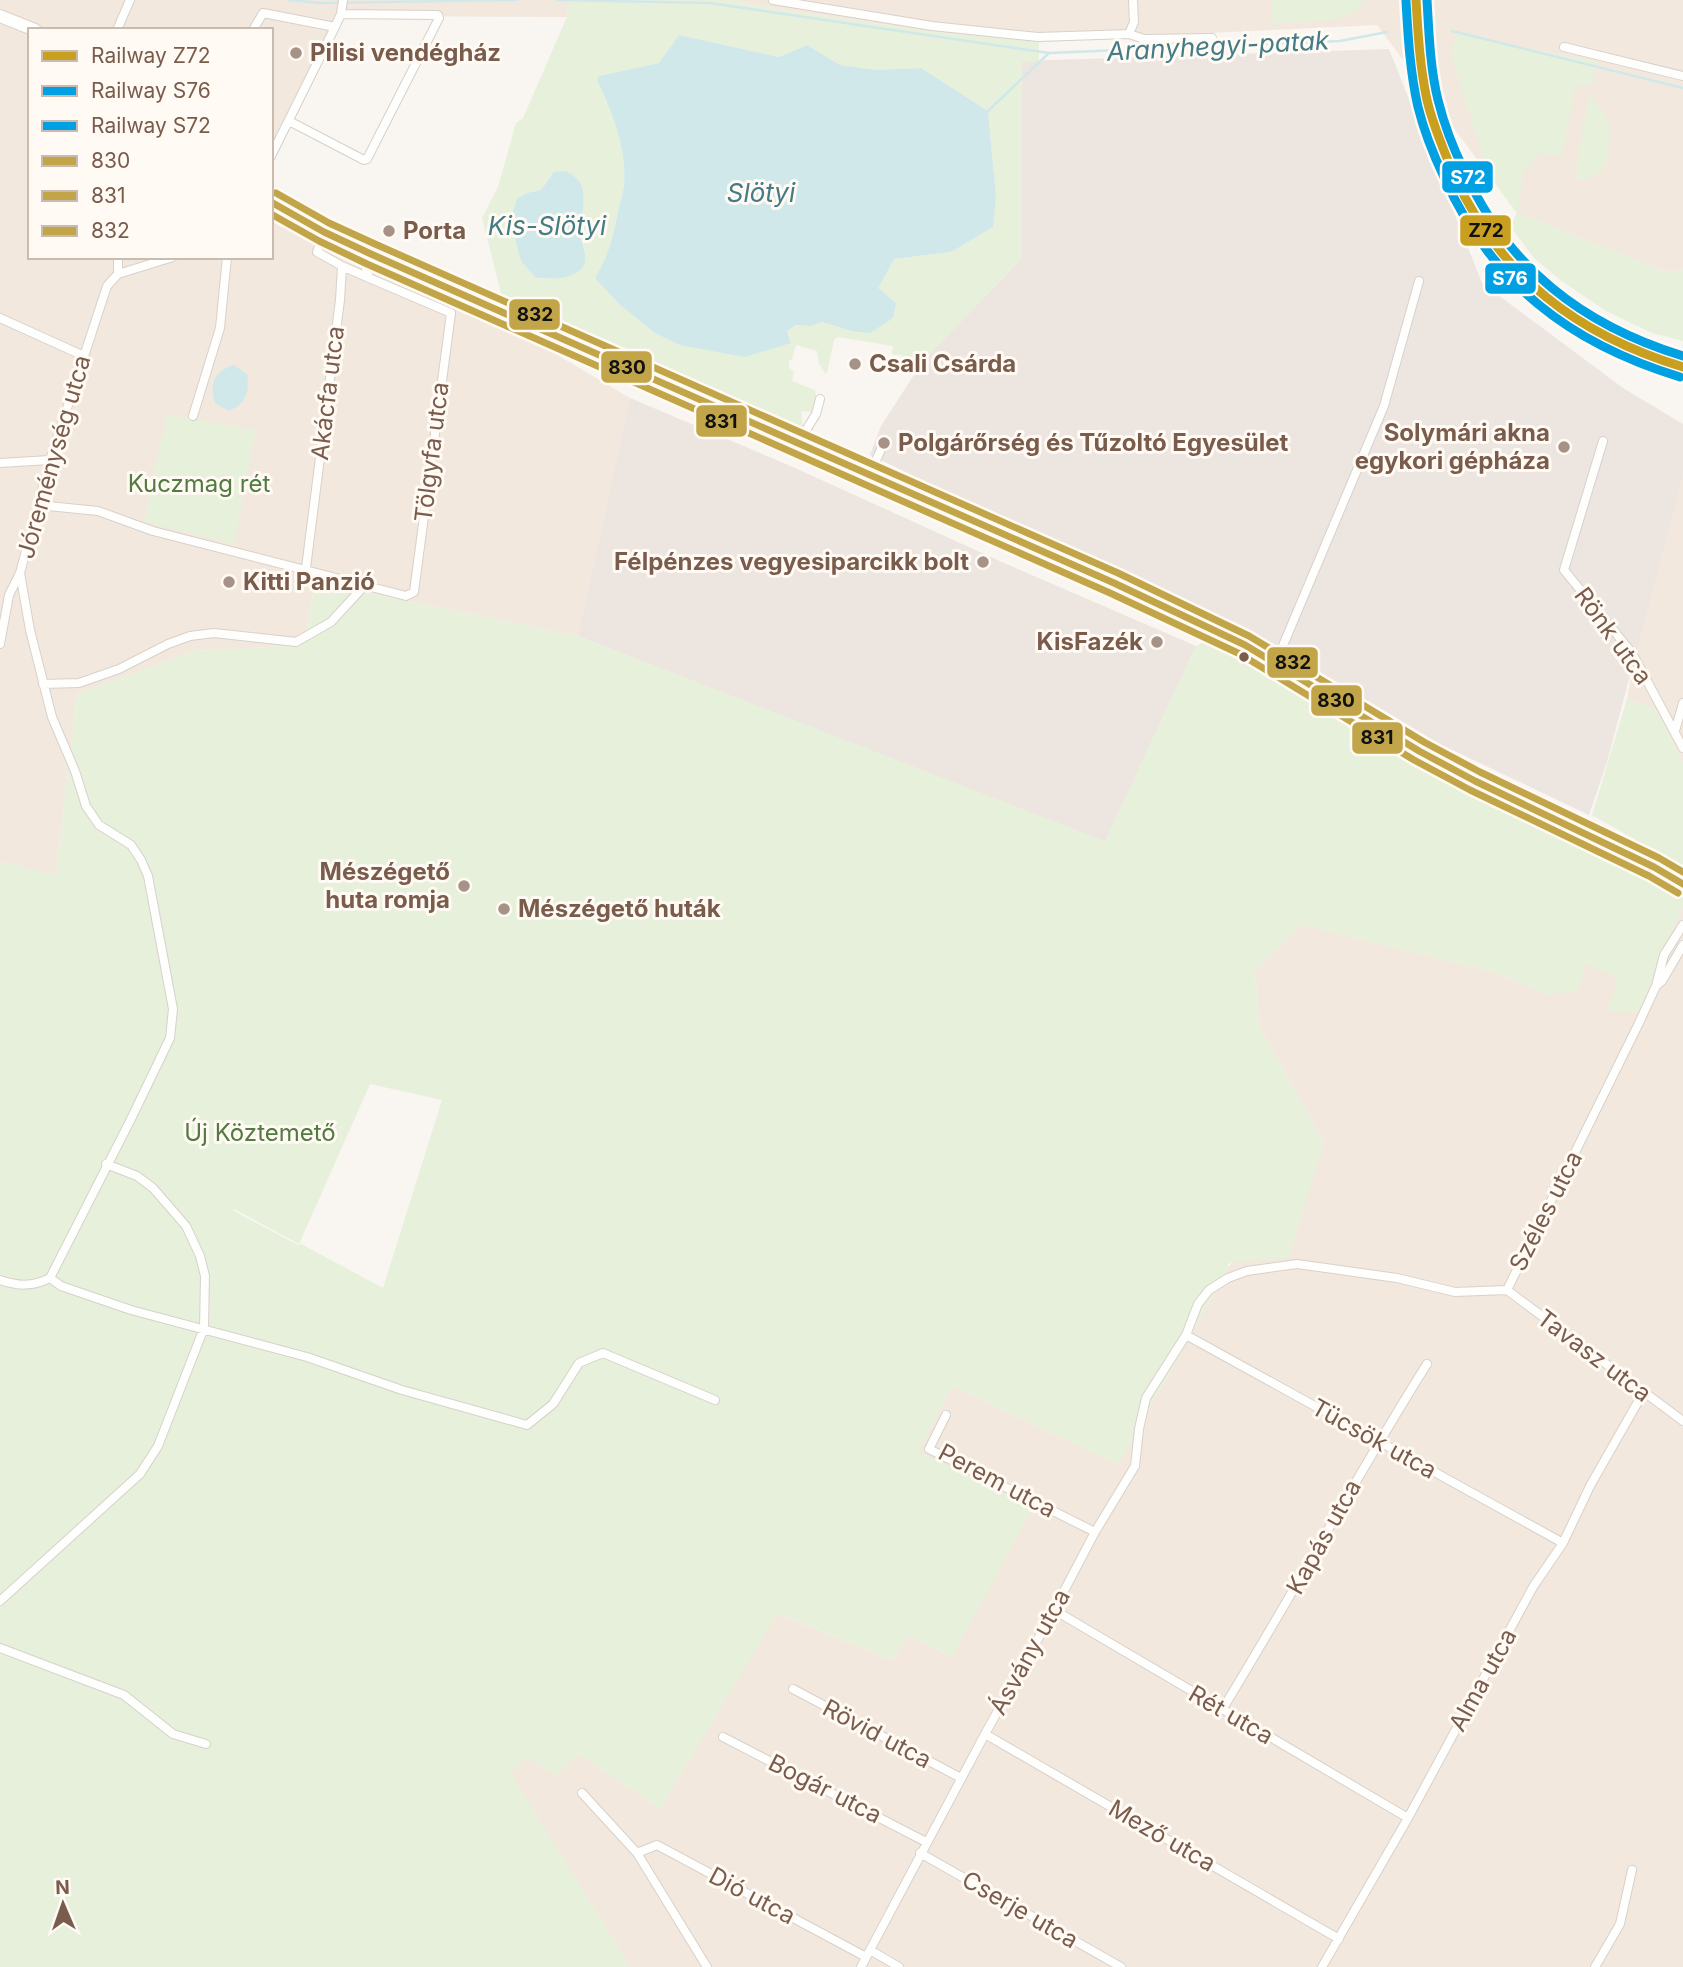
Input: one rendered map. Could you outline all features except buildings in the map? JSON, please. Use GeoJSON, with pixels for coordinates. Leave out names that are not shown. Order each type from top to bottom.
{"type":"FeatureCollection","features":[{"type":"Feature","properties":{"kind":"main road"},"geometry":{"type":"LineString","coordinates":[[0,16],[30,28]]}},
{"type":"Feature","properties":{"kind":"main road"},"geometry":{"type":"LineString","coordinates":[[273,203],[324,232],[371,254],[1114,583],[1245,645],[1430,757],[1654,867],[1683,884]]}},
{"type":"Feature","properties":{"kind":"street"},"geometry":{"type":"LineString","coordinates":[[118,28],[130,0]]}},
{"type":"Feature","properties":{"kind":"street"},"geometry":{"type":"LineString","coordinates":[[273,152],[335,27],[343,0]]}},
{"type":"Feature","properties":{"kind":"street"},"geometry":{"type":"LineString","coordinates":[[773,0],[932,26],[1038,37],[1129,34],[1144,40],[1209,38]]}},
{"type":"Feature","properties":{"kind":"street"},"geometry":{"type":"LineString","coordinates":[[1129,34],[1134,22],[1133,0]]}},
{"type":"Feature","properties":{"kind":"street"},"geometry":{"type":"LineString","coordinates":[[289,121],[364,160],[367,159],[439,18],[438,15],[341,12]]}},
{"type":"Feature","properties":{"kind":"street"},"geometry":{"type":"LineString","coordinates":[[254,28],[264,13],[335,27]]}},
{"type":"Feature","properties":{"kind":"street"},"geometry":{"type":"LineString","coordinates":[[1564,47],[1683,76]]}},
{"type":"Feature","properties":{"kind":"street"},"geometry":{"type":"LineString","coordinates":[[324,232],[317,252],[369,278]]}},
{"type":"Feature","properties":{"kind":"street"},"geometry":{"type":"LineString","coordinates":[[369,278],[366,268],[371,254]]}},
{"type":"Feature","properties":{"kind":"street","name":"Jóreménység utca"},"geometry":{"type":"LineString","coordinates":[[0,644],[9,595],[20,573],[50,460],[107,286],[118,274],[118,259]]}},
{"type":"Feature","properties":{"kind":"street"},"geometry":{"type":"LineString","coordinates":[[118,274],[167,259]]}},
{"type":"Feature","properties":{"kind":"street"},"geometry":{"type":"LineString","coordinates":[[193,416],[220,328],[227,259]]}},
{"type":"Feature","properties":{"kind":"street","name":"Akácfa utca"},"geometry":{"type":"LineString","coordinates":[[306,568],[342,266]]}},
{"type":"Feature","properties":{"kind":"street","name":"Tölgyfa utca"},"geometry":{"type":"LineString","coordinates":[[365,585],[406,596],[414,592],[451,313],[369,278]]}},
{"type":"Feature","properties":{"kind":"street"},"geometry":{"type":"LineString","coordinates":[[1276,662],[1384,407],[1419,281]]}},
{"type":"Feature","properties":{"kind":"street"},"geometry":{"type":"LineString","coordinates":[[0,318],[84,356]]}},
{"type":"Feature","properties":{"kind":"street"},"geometry":{"type":"LineString","coordinates":[[798,443],[816,414],[820,399]]}},
{"type":"Feature","properties":{"kind":"street","name":"Rönk utca"},"geometry":{"type":"LineString","coordinates":[[1603,440],[1564,570],[1632,653],[1683,748]]}},
{"type":"Feature","properties":{"kind":"street"},"geometry":{"type":"LineString","coordinates":[[870,474],[882,447]]}},
{"type":"Feature","properties":{"kind":"street"},"geometry":{"type":"LineString","coordinates":[[0,463],[50,460]]}},
{"type":"Feature","properties":{"kind":"street"},"geometry":{"type":"LineString","coordinates":[[38,505],[98,511],[153,531],[365,585],[331,622],[296,642],[214,633],[190,636],[168,643],[119,669],[79,683],[43,684]]}},
{"type":"Feature","properties":{"kind":"street"},"geometry":{"type":"LineString","coordinates":[[0,1280],[19,1286],[41,1283],[50,1278],[167,1045],[173,1022],[173,1009],[148,876],[131,845],[99,825],[86,806],[52,717],[30,630],[20,573]]}},
{"type":"Feature","properties":{"kind":"street"},"geometry":{"type":"LineString","coordinates":[[1675,731],[1683,703]]}},
{"type":"Feature","properties":{"kind":"street","name":"Széles utca"},"geometry":{"type":"LineString","coordinates":[[1186,1335],[1198,1304],[1209,1290],[1247,1270],[1297,1264],[1397,1278],[1455,1292],[1507,1290],[1656,986],[1664,955],[1683,925]]}},
{"type":"Feature","properties":{"kind":"street"},"geometry":{"type":"LineString","coordinates":[[1656,986],[1662,981],[1683,945]]}},
{"type":"Feature","properties":{"kind":"street"},"geometry":{"type":"LineString","coordinates":[[0,1601],[140,1474],[158,1446],[204,1328],[205,1276],[200,1256],[186,1226],[153,1188],[137,1177],[106,1164]]}},
{"type":"Feature","properties":{"kind":"street"},"geometry":{"type":"LineString","coordinates":[[50,1278],[61,1286],[131,1310],[307,1357],[402,1390],[527,1424],[553,1404],[579,1363],[603,1353],[715,1400]]}},
{"type":"Feature","properties":{"kind":"street","name":"Tavasz utca"},"geometry":{"type":"LineString","coordinates":[[1507,1290],[1683,1421]]}},
{"type":"Feature","properties":{"kind":"street","name":"Tücsök utca"},"geometry":{"type":"LineString","coordinates":[[1186,1335],[1563,1544]]}},
{"type":"Feature","properties":{"kind":"street","name":"Ásvány utca"},"geometry":{"type":"LineString","coordinates":[[861,1967],[1095,1532],[1135,1466],[1146,1398],[1186,1335]]}},
{"type":"Feature","properties":{"kind":"street","name":"Kapás utca"},"geometry":{"type":"LineString","coordinates":[[1222,1710],[1292,1595],[1378,1441],[1426,1364]]}},
{"type":"Feature","properties":{"kind":"street","name":"Alma utca"},"geometry":{"type":"LineString","coordinates":[[1322,1967],[1408,1818],[1533,1587],[1563,1544],[1590,1486],[1643,1393]]}},
{"type":"Feature","properties":{"kind":"street","name":"Perem utca"},"geometry":{"type":"LineString","coordinates":[[946,1415],[929,1449],[1095,1532]]}},
{"type":"Feature","properties":{"kind":"street","name":"Rét utca"},"geometry":{"type":"LineString","coordinates":[[1054,1610],[1408,1818]]}},
{"type":"Feature","properties":{"kind":"street"},"geometry":{"type":"LineString","coordinates":[[0,1648],[124,1695],[173,1734],[206,1744]]}},
{"type":"Feature","properties":{"kind":"street","name":"Rövid utca"},"geometry":{"type":"LineString","coordinates":[[793,1689],[961,1778]]}},
{"type":"Feature","properties":{"kind":"street","name":"Mező utca"},"geometry":{"type":"LineString","coordinates":[[985,1734],[1339,1939]]}},
{"type":"Feature","properties":{"kind":"street","name":"Bogár utca"},"geometry":{"type":"LineString","coordinates":[[723,1737],[926,1842]]}},
{"type":"Feature","properties":{"kind":"street"},"geometry":{"type":"LineString","coordinates":[[582,1793],[637,1853],[708,1967]]}},
{"type":"Feature","properties":{"kind":"street","name":"Dió utca"},"geometry":{"type":"LineString","coordinates":[[637,1853],[657,1845],[868,1954],[899,1967]]}},
{"type":"Feature","properties":{"kind":"street","name":"Cserje utca"},"geometry":{"type":"LineString","coordinates":[[920,1853],[1121,1967]]}},
{"type":"Feature","properties":{"kind":"street"},"geometry":{"type":"LineString","coordinates":[[1595,1967],[1620,1924],[1632,1870]]}},
{"type":"Feature","properties":{"kind":"shaded area"},"geometry":{"type":"Polygon","coordinates":[[[0,0],[569,0],[567,17],[345,16],[273,164],[273,28],[28,28],[28,259],[273,259],[273,187],[630,398],[578,636],[315,582],[304,645],[195,651],[77,694],[56,876],[0,862],[0,0]]]}},
{"type":"Feature","properties":{"kind":"shaded area"},"geometry":{"type":"Polygon","coordinates":[[[730,0],[1683,0],[1683,269],[1666,272],[1517,213],[1377,25],[1039,41],[936,32],[730,0]]]}},
{"type":"Feature","properties":{"kind":"shaded area"},"geometry":{"type":"Polygon","coordinates":[[[1389,49],[1482,283],[1623,388],[1683,424],[1683,476],[1607,762],[1589,815],[1438,743],[1295,657],[870,455],[881,426],[923,361],[1022,258],[1022,61],[1389,49]]]}},
{"type":"Feature","properties":{"kind":"shaded area"},"geometry":{"type":"Polygon","coordinates":[[[630,398],[795,468],[1196,646],[1105,842],[578,636],[630,398]]]}},
{"type":"Feature","properties":{"kind":"shaded area"},"geometry":{"type":"Polygon","coordinates":[[[1683,476],[1683,763],[1655,709],[1627,699],[1636,649],[1683,476]]]}},
{"type":"Feature","properties":{"kind":"shaded area"},"geometry":{"type":"Polygon","coordinates":[[[1683,908],[1683,1967],[630,1967],[510,1773],[525,1757],[580,1754],[660,1809],[777,1613],[892,1660],[907,1635],[951,1657],[918,1451],[952,1386],[1118,1464],[1232,1262],[1324,1142],[1259,1026],[1255,970],[1302,925],[1491,971],[1549,995],[1584,963],[1618,976],[1639,1012],[1663,946],[1683,908]]]}},
{"type":"Feature","properties":{"kind":"green space"},"geometry":{"type":"Polygon","coordinates":[[[569,0],[730,0],[936,32],[1039,41],[1039,61],[1022,62],[1022,258],[916,371],[906,367],[896,375],[902,355],[892,355],[893,346],[838,337],[834,340],[825,373],[819,364],[817,351],[796,345],[789,361],[789,368],[794,372],[792,381],[815,390],[819,413],[801,411],[803,429],[797,435],[587,345],[504,305],[482,218],[498,187],[516,123],[523,118],[567,17],[569,0]],[[679,35],[659,63],[600,76],[597,80],[621,144],[624,171],[614,233],[596,278],[620,305],[655,333],[791,343],[787,331],[796,325],[811,326],[822,322],[851,331],[894,259],[951,252],[996,196],[988,111],[921,68],[877,70],[840,65],[807,45],[779,57],[679,35]],[[554,172],[541,190],[527,193],[537,278],[575,274],[586,259],[580,223],[554,172]]]}},
{"type":"Feature","properties":{"kind":"green space"},"geometry":{"type":"Polygon","coordinates":[[[1271,0],[1368,0],[1359,9],[1336,19],[1272,23],[1271,0]]]}},
{"type":"Feature","properties":{"kind":"green space"},"geometry":{"type":"Polygon","coordinates":[[[1457,34],[1599,62],[1591,85],[1575,85],[1562,157],[1538,154],[1532,165],[1524,168],[1518,213],[1666,272],[1683,269],[1683,341],[1652,333],[1606,311],[1560,280],[1534,258],[1510,226],[1517,213],[1489,175],[1450,52],[1457,34]]]}},
{"type":"Feature","properties":{"kind":"green space"},"geometry":{"type":"Polygon","coordinates":[[[1589,95],[1604,112],[1610,136],[1606,168],[1582,182],[1575,177],[1589,95]]]}},
{"type":"Feature","properties":{"kind":"green space","name":"Kuczmag rét"},"geometry":{"type":"Polygon","coordinates":[[[167,414],[256,430],[234,545],[144,521],[167,414]]]}},
{"type":"Feature","properties":{"kind":"green space","name":"Új Köztemető"},"geometry":{"type":"Polygon","coordinates":[[[315,582],[578,636],[1105,841],[1196,646],[1213,638],[1683,888],[1683,908],[1662,951],[1640,1012],[1608,1011],[1617,977],[1585,964],[1578,991],[1549,995],[1491,971],[1302,925],[1255,970],[1259,1026],[1324,1142],[1289,1258],[1232,1262],[1227,1265],[1229,1267],[1118,1464],[952,1386],[918,1451],[1033,1508],[952,1657],[907,1635],[892,1660],[778,1613],[660,1809],[580,1754],[555,1775],[525,1757],[511,1773],[630,1967],[0,1967],[0,862],[56,875],[77,694],[195,651],[304,645],[315,582]],[[370,1084],[299,1244],[234,1211],[383,1288],[442,1100],[370,1084]]]}},
{"type":"Feature","properties":{"kind":"green space"},"geometry":{"type":"Polygon","coordinates":[[[1627,699],[1655,709],[1683,763],[1683,867],[1592,815],[1627,699]]]}},
{"type":"Feature","properties":{"kind":"water","name":"Slötyi"},"geometry":{"type":"Polygon","coordinates":[[[679,35],[779,57],[807,45],[840,65],[877,70],[921,68],[988,111],[996,196],[993,227],[951,252],[894,259],[878,288],[896,303],[893,318],[870,333],[851,331],[822,322],[811,326],[796,325],[787,331],[791,343],[744,357],[680,345],[655,333],[620,305],[595,278],[611,241],[623,189],[624,171],[621,144],[597,80],[599,76],[659,63],[679,35]]]}},
{"type":"Feature","properties":{"kind":"water","name":"Kis-Slötyi"},"geometry":{"type":"Polygon","coordinates":[[[566,171],[577,179],[582,188],[581,235],[585,263],[579,271],[568,276],[536,278],[521,261],[513,230],[513,211],[517,199],[527,193],[541,190],[554,172],[566,171]]]}},
{"type":"Feature","properties":{"kind":"water"},"geometry":{"type":"Polygon","coordinates":[[[234,365],[247,374],[248,387],[243,401],[229,411],[215,403],[213,384],[222,371],[234,365]]]}},
{"type":"Feature","properties":{"kind":"waterway","name":"Aranyhegyi-patak"},"geometry":{"type":"LineString","coordinates":[[289,0],[320,3],[517,0]]}},
{"type":"Feature","properties":{"kind":"waterway","name":"Aranyhegyi-patak"},"geometry":{"type":"LineString","coordinates":[[557,0],[710,3],[1049,53],[1340,41],[1387,32]]}},
{"type":"Feature","properties":{"kind":"waterway","name":"Aranyhegyi-patak"},"geometry":{"type":"LineString","coordinates":[[1452,31],[1683,88]]}},
{"type":"Feature","properties":{"kind":"waterway","name":"Aranyhegyi-patak"},"geometry":{"type":"LineString","coordinates":[[988,111],[1049,53]]}},
{"type":"Feature","properties":{"kind":"rail line","name":"Z72"},"geometry":{"type":"LineString","coordinates":[[1416,0],[1423,76],[1432,119],[1454,175],[1494,244],[1546,297],[1577,319],[1609,338],[1683,367]]}},
{"type":"Feature","properties":{"kind":"rail line","name":"S72"},"geometry":{"type":"LineString","coordinates":[[1427,0],[1433,76],[1443,118],[1464,170],[1502,236],[1552,288],[1581,309],[1612,328],[1683,356]]}},
{"type":"Feature","properties":{"kind":"rail line","name":"S76"},"geometry":{"type":"LineString","coordinates":[[1406,1],[1413,81],[1423,125],[1463,215],[1486,249],[1510,278],[1538,304],[1569,327],[1640,363],[1680,377]]}},
{"type":"Feature","properties":{"kind":"transit line","name":"832"},"geometry":{"type":"LineString","coordinates":[[276,193],[329,223],[375,244],[1118,573],[1249,636],[1424,742],[1683,872]]}},
{"type":"Feature","properties":{"kind":"transit line","name":"830"},"geometry":{"type":"LineString","coordinates":[[273,203],[324,232],[371,254],[1114,583],[1245,645],[1419,751],[1475,781],[1654,867],[1683,884]]}},
{"type":"Feature","properties":{"kind":"transit line","name":"831"},"geometry":{"type":"LineString","coordinates":[[273,215],[367,264],[1110,593],[1240,654],[1414,760],[1470,790],[1649,876],[1678,893]]}},
{"type":"Feature","properties":{"kind":"place","name":"Pilisi vendégház"},"geometry":{"type":"Point","coordinates":[296,53]}},
{"type":"Feature","properties":{"kind":"place","name":"Porta"},"geometry":{"type":"Point","coordinates":[389,231]}},
{"type":"Feature","properties":{"kind":"place","name":"Csali Csárda"},"geometry":{"type":"Point","coordinates":[855,364]}},
{"type":"Feature","properties":{"kind":"place","name":"Polgárőrség és Tűzoltó Egyesület"},"geometry":{"type":"Point","coordinates":[884,443]}},
{"type":"Feature","properties":{"kind":"place","name":"Solymári akna egykori gépháza"},"geometry":{"type":"Point","coordinates":[1564,447]}},
{"type":"Feature","properties":{"kind":"place","name":"Félpénzes vegyesiparcikk bolt"},"geometry":{"type":"Point","coordinates":[983,562]}},
{"type":"Feature","properties":{"kind":"place","name":"Kitti Panzió"},"geometry":{"type":"Point","coordinates":[229,582]}},
{"type":"Feature","properties":{"kind":"place","name":"KisFazék"},"geometry":{"type":"Point","coordinates":[1157,642]}},
{"type":"Feature","properties":{"kind":"place","name":"Mészégető huta romja"},"geometry":{"type":"Point","coordinates":[464,886]}},
{"type":"Feature","properties":{"kind":"place","name":"Mészégető huták"},"geometry":{"type":"Point","coordinates":[504,909]}}]}
